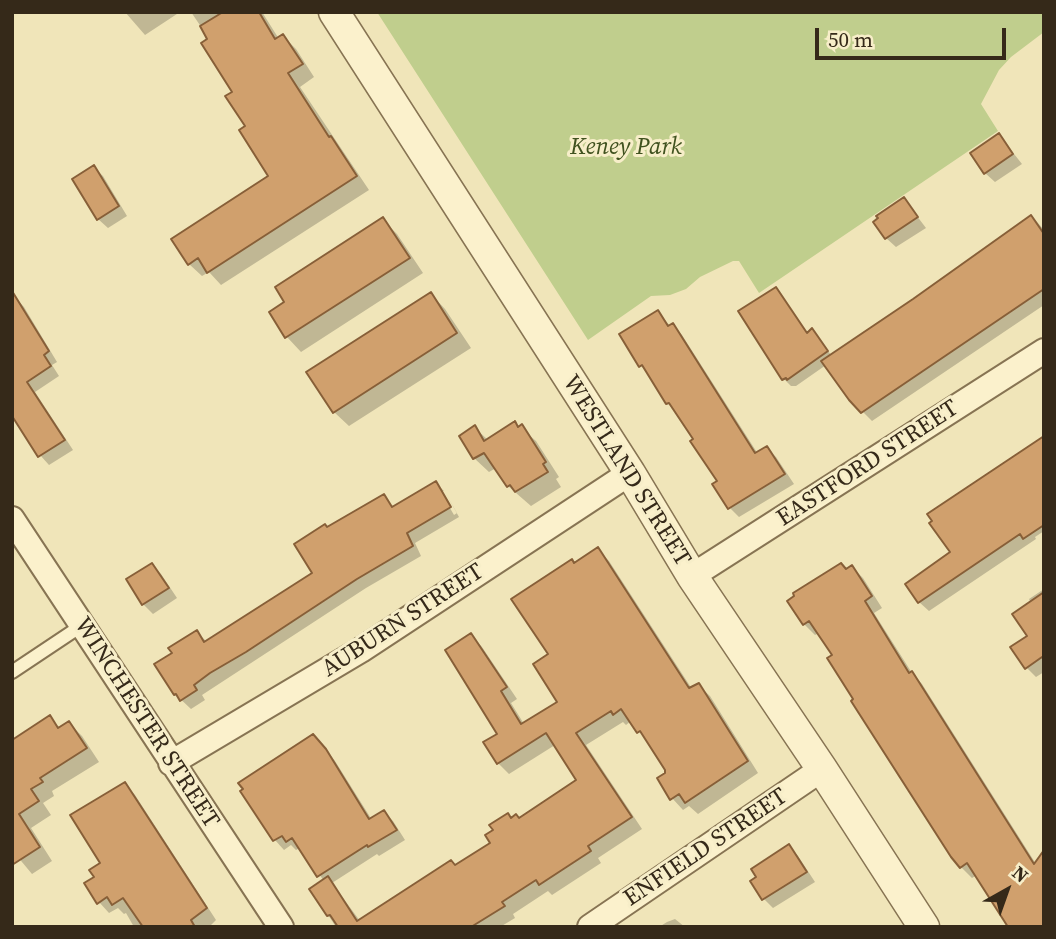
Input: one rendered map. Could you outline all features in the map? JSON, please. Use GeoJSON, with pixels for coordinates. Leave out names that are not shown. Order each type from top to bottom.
{"type":"FeatureCollection","features":[{"type":"Feature","properties":{"kind":"street","name":"WESTLAND STREET"},"geometry":{"type":"LineString","coordinates":[[334,12],[630,473],[692,576],[924,927]]}},
{"type":"Feature","properties":{"kind":"street","name":"EASTFORD STREET"},"geometry":{"type":"LineString","coordinates":[[692,576],[1044,351]]}},
{"type":"Feature","properties":{"kind":"street","name":"AUBURN STREET"},"geometry":{"type":"LineString","coordinates":[[171,763],[361,650],[630,473]]}},
{"type":"Feature","properties":{"kind":"street","name":"WINCHESTER STREET"},"geometry":{"type":"LineString","coordinates":[[12,519],[281,927]]}},
{"type":"Feature","properties":{"kind":"street","name":"ENFIELD STREET"},"geometry":{"type":"LineString","coordinates":[[590,927],[822,769]]}},
{"type":"Feature","properties":{"kind":"lane"},"geometry":{"type":"LineString","coordinates":[[12,672],[81,626]]}},
{"type":"Feature","properties":{"kind":"green space","name":"Keney Park"},"geometry":{"type":"Polygon","coordinates":[[[377,12],[1044,12],[1044,32],[1011,57],[999,70],[981,104],[998,131],[759,293],[739,261],[733,261],[700,277],[686,289],[670,295],[651,296],[588,340],[377,12]]]}},
{"type":"Feature","properties":{"kind":"building"},"geometry":{"type":"Polygon","coordinates":[[[223,12],[259,12],[275,39],[283,34],[303,64],[288,73],[357,176],[207,273],[198,258],[188,265],[171,239],[268,176],[239,130],[245,126],[225,96],[232,92],[201,43],[207,39],[200,26],[223,12]]]}},
{"type":"Feature","properties":{"kind":"building"},"geometry":{"type":"Polygon","coordinates":[[[999,133],[1013,154],[984,174],[970,153],[999,133]]]}},
{"type":"Feature","properties":{"kind":"building"},"geometry":{"type":"Polygon","coordinates":[[[94,165],[119,206],[97,220],[72,179],[94,165]]]}},
{"type":"Feature","properties":{"kind":"building"},"geometry":{"type":"Polygon","coordinates":[[[904,197],[918,217],[885,239],[873,222],[878,218],[876,216],[904,197]]]}},
{"type":"Feature","properties":{"kind":"building"},"geometry":{"type":"Polygon","coordinates":[[[1031,215],[1044,234],[1044,289],[861,413],[821,361],[1031,215]]]}},
{"type":"Feature","properties":{"kind":"building"},"geometry":{"type":"Polygon","coordinates":[[[383,217],[410,258],[285,338],[269,312],[284,302],[275,287],[383,217]]]}},
{"type":"Feature","properties":{"kind":"building"},"geometry":{"type":"Polygon","coordinates":[[[776,287],[807,333],[812,328],[828,351],[787,380],[782,380],[738,311],[776,287]]]}},
{"type":"Feature","properties":{"kind":"building"},"geometry":{"type":"Polygon","coordinates":[[[12,291],[49,351],[44,355],[51,366],[27,382],[65,440],[38,457],[12,416],[12,291]]]}},
{"type":"Feature","properties":{"kind":"building"},"geometry":{"type":"Polygon","coordinates":[[[431,292],[457,333],[333,413],[306,372],[431,292]]]}},
{"type":"Feature","properties":{"kind":"building"},"geometry":{"type":"Polygon","coordinates":[[[658,310],[668,326],[673,323],[755,453],[767,446],[785,474],[728,509],[712,484],[717,481],[690,441],[693,439],[669,403],[666,404],[642,365],[639,367],[619,334],[658,310]]]}},
{"type":"Feature","properties":{"kind":"building"},"geometry":{"type":"Polygon","coordinates":[[[515,421],[518,427],[522,424],[546,462],[543,464],[548,472],[515,492],[510,485],[507,487],[484,453],[473,459],[459,436],[475,425],[484,441],[515,421]]]}},
{"type":"Feature","properties":{"kind":"building"},"geometry":{"type":"Polygon","coordinates":[[[1044,436],[1044,525],[1023,539],[1020,534],[918,603],[905,584],[950,552],[929,523],[932,521],[927,514],[1044,436]]]}},
{"type":"Feature","properties":{"kind":"building"},"geometry":{"type":"Polygon","coordinates":[[[436,481],[451,507],[407,533],[413,546],[210,673],[194,685],[197,690],[180,701],[176,694],[174,695],[154,664],[172,653],[168,648],[197,630],[204,642],[312,573],[294,544],[325,524],[327,527],[384,494],[392,507],[436,481]]]}},
{"type":"Feature","properties":{"kind":"building"},"geometry":{"type":"Polygon","coordinates":[[[598,547],[689,688],[699,683],[748,761],[685,803],[679,794],[670,800],[657,778],[665,773],[665,770],[640,731],[637,733],[621,709],[613,715],[611,711],[576,733],[632,817],[588,846],[591,851],[539,885],[536,880],[502,902],[505,906],[471,927],[338,927],[309,889],[328,876],[357,921],[451,860],[455,865],[490,843],[485,835],[493,830],[489,825],[508,813],[511,818],[516,814],[519,818],[576,780],[546,733],[497,764],[483,742],[497,734],[445,650],[471,633],[507,687],[501,691],[521,724],[557,702],[533,664],[548,654],[511,599],[572,559],[574,563],[598,547]]]}},
{"type":"Feature","properties":{"kind":"building"},"geometry":{"type":"Polygon","coordinates":[[[152,563],[169,588],[142,605],[126,579],[152,563]]]}},
{"type":"Feature","properties":{"kind":"building"},"geometry":{"type":"Polygon","coordinates":[[[841,563],[846,569],[852,565],[872,596],[865,601],[1034,864],[1044,850],[1044,927],[1008,927],[967,863],[960,868],[951,857],[851,701],[853,699],[827,658],[832,655],[809,621],[803,625],[787,601],[794,596],[793,593],[841,563]]]}},
{"type":"Feature","properties":{"kind":"building"},"geometry":{"type":"Polygon","coordinates":[[[1044,592],[1044,660],[1042,657],[1025,669],[1010,647],[1027,636],[1012,614],[1044,592]]]}},
{"type":"Feature","properties":{"kind":"building"},"geometry":{"type":"Polygon","coordinates":[[[50,715],[58,728],[69,721],[87,748],[40,778],[43,782],[31,789],[39,801],[19,814],[40,847],[12,865],[12,740],[50,715]]]}},
{"type":"Feature","properties":{"kind":"building"},"geometry":{"type":"Polygon","coordinates":[[[313,734],[326,749],[369,819],[384,810],[397,830],[368,847],[367,845],[317,877],[292,838],[286,842],[282,836],[273,841],[240,791],[243,789],[238,783],[313,734]]]}},
{"type":"Feature","properties":{"kind":"building"},"geometry":{"type":"Polygon","coordinates":[[[125,782],[207,908],[191,920],[195,927],[143,927],[123,898],[112,905],[107,897],[97,904],[84,883],[94,877],[89,870],[100,863],[70,815],[125,782]]]}},
{"type":"Feature","properties":{"kind":"building"},"geometry":{"type":"Polygon","coordinates":[[[789,844],[807,872],[762,900],[750,881],[756,877],[751,869],[789,844]]]}}]}
